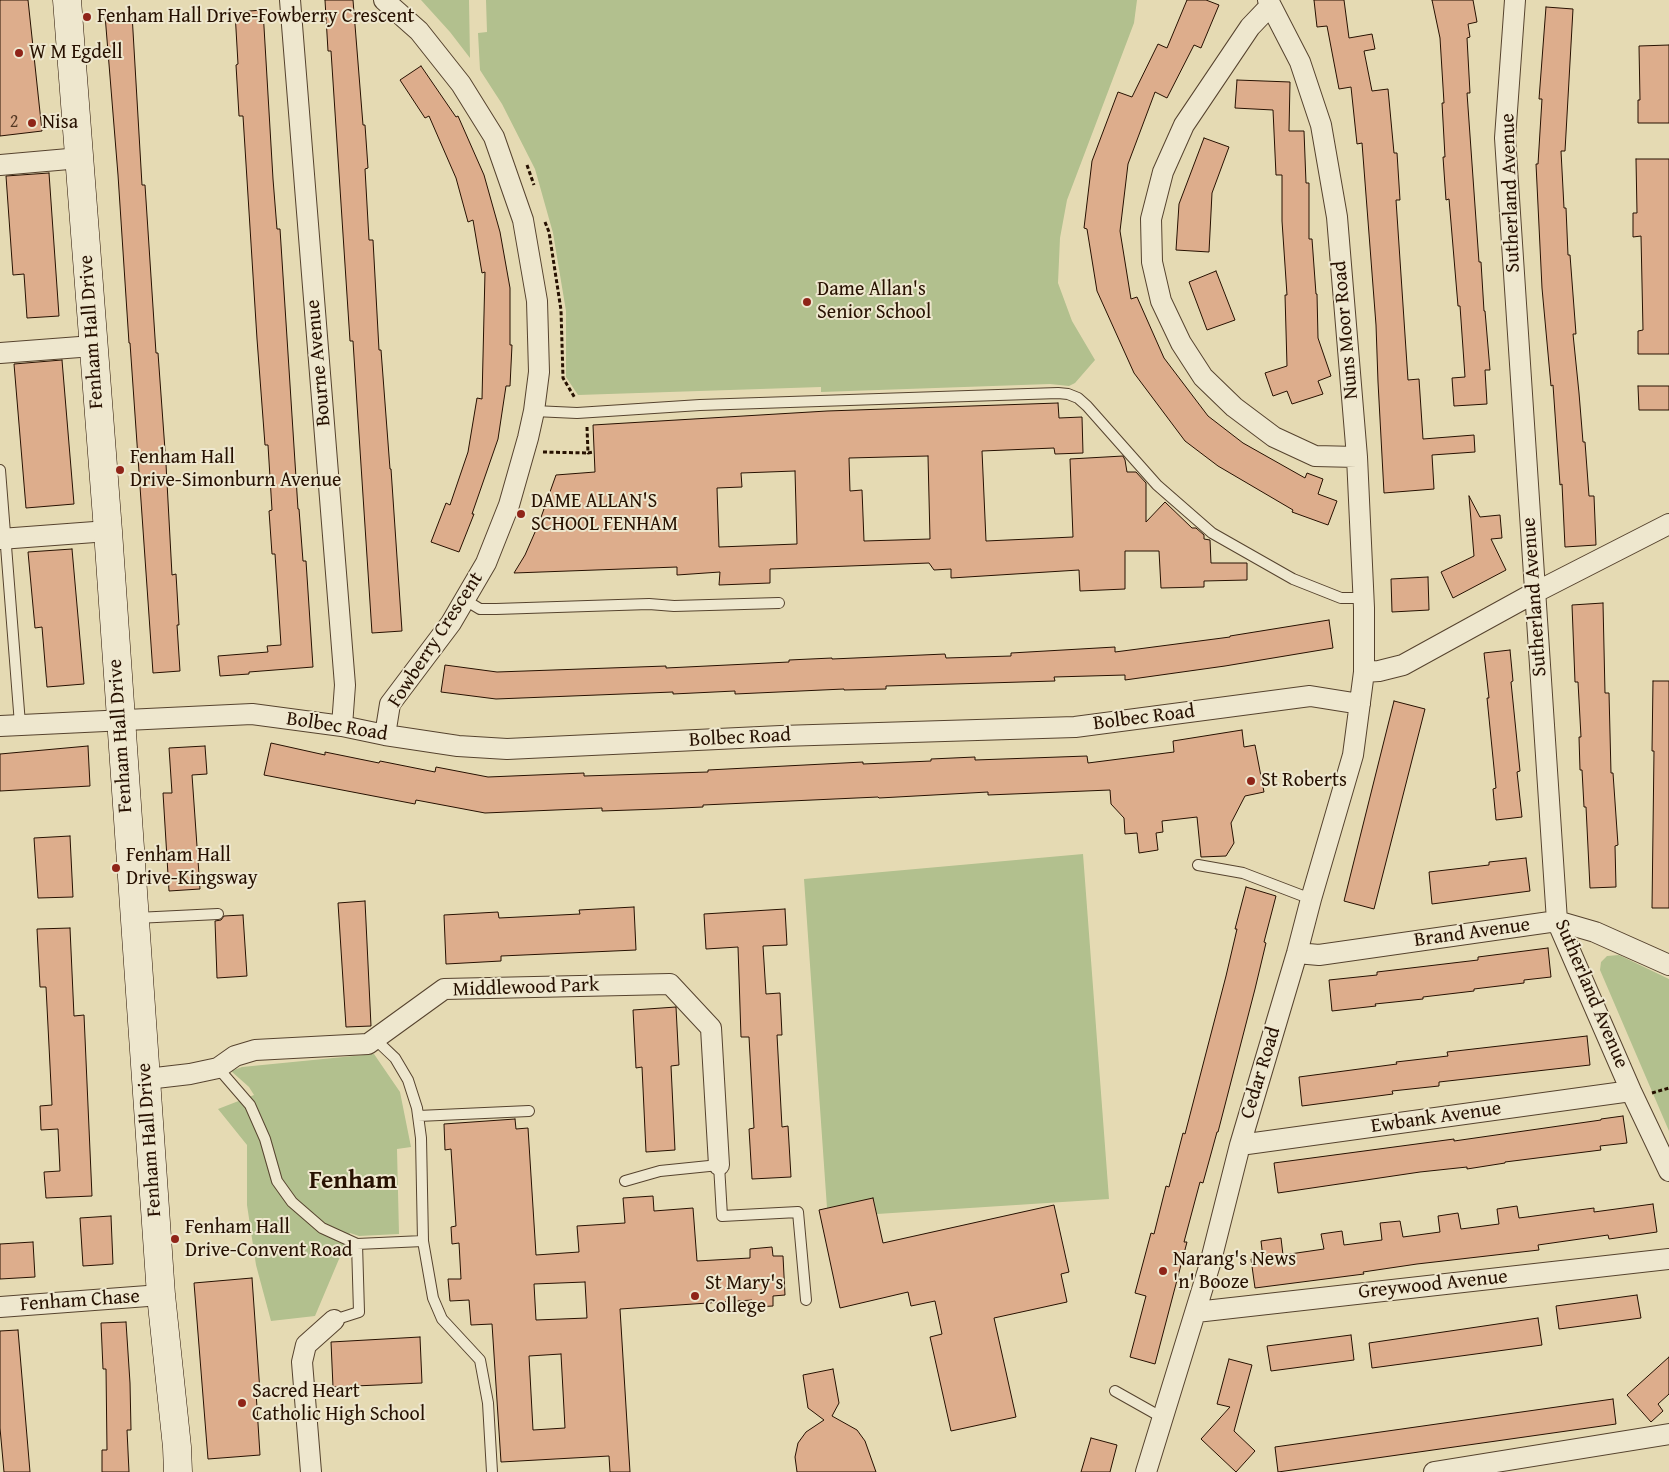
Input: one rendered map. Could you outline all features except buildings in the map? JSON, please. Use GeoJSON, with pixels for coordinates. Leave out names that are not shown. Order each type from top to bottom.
{"type":"FeatureCollection","features":[{"type":"Feature","properties":{"kind":"street","name":"Fenham Hall Drive"},"geometry":{"type":"LineString","coordinates":[[67,0],[108,531],[161,1295],[178,1472]]}},
{"type":"Feature","properties":{"kind":"street","name":"Bourne Avenue"},"geometry":{"type":"LineString","coordinates":[[290,0],[345,685],[342,726]]}},
{"type":"Feature","properties":{"kind":"street","name":"Fowberry Crescent"},"geometry":{"type":"LineString","coordinates":[[384,0],[419,31],[461,84],[494,137],[523,220],[537,302],[539,372],[534,411],[509,505],[486,563],[451,623],[390,704],[385,735]]}},
{"type":"Feature","properties":{"kind":"street","name":"Sutherland Avenue"},"geometry":{"type":"LineString","coordinates":[[1515,0],[1505,138],[1557,921],[1669,1171]]}},
{"type":"Feature","properties":{"kind":"street"},"geometry":{"type":"LineString","coordinates":[[1269,3],[1250,27],[1184,125],[1163,172],[1150,219],[1152,262],[1162,301],[1181,343],[1203,377],[1234,407],[1274,437],[1315,456],[1357,457]]}},
{"type":"Feature","properties":{"kind":"street","name":"Nuns Moor Road"},"geometry":{"type":"LineString","coordinates":[[1269,3],[1300,62],[1321,125],[1338,217],[1357,457],[1364,672]]}},
{"type":"Feature","properties":{"kind":"street"},"geometry":{"type":"LineString","coordinates":[[0,165],[80,158]]}},
{"type":"Feature","properties":{"kind":"street"},"geometry":{"type":"LineString","coordinates":[[0,353],[93,346]]}},
{"type":"Feature","properties":{"kind":"street"},"geometry":{"type":"LineString","coordinates":[[1364,672],[1379,671],[1403,665],[1534,593],[1669,524]]}},
{"type":"Feature","properties":{"kind":"street"},"geometry":{"type":"LineString","coordinates":[[2,539],[108,531]]}},
{"type":"Feature","properties":{"kind":"street","name":"Cedar Road"},"geometry":{"type":"LineString","coordinates":[[1146,1472],[1210,1264],[1240,1145],[1298,953],[1353,754],[1364,672]]}},
{"type":"Feature","properties":{"kind":"street","name":"Bolbec Road"},"geometry":{"type":"LineString","coordinates":[[0,726],[252,714],[342,726],[385,735],[458,746],[507,749],[781,736],[1075,727],[1310,696],[1360,704]]}},
{"type":"Feature","properties":{"kind":"street","name":"Brand Avenue"},"geometry":{"type":"LineString","coordinates":[[1298,953],[1318,955],[1557,921],[1595,932],[1669,965]]}},
{"type":"Feature","properties":{"kind":"street","name":"Middlewood Park"},"geometry":{"type":"LineString","coordinates":[[147,1080],[218,1068],[235,1056],[255,1050],[368,1044],[444,989],[670,984],[711,1028],[719,1166]]}},
{"type":"Feature","properties":{"kind":"street","name":"Ewbank Avenue"},"geometry":{"type":"LineString","coordinates":[[1240,1145],[1632,1091]]}},
{"type":"Feature","properties":{"kind":"street","name":"Greywood Avenue"},"geometry":{"type":"LineString","coordinates":[[1196,1312],[1669,1259]]}},
{"type":"Feature","properties":{"kind":"street","name":"Fenham Chase"},"geometry":{"type":"LineString","coordinates":[[0,1307],[161,1295]]}},
{"type":"Feature","properties":{"kind":"street"},"geometry":{"type":"LineString","coordinates":[[311,1472],[302,1362],[306,1345],[334,1320]]}},
{"type":"Feature","properties":{"kind":"street"},"geometry":{"type":"LineString","coordinates":[[1434,1472],[1669,1434]]}},
{"type":"Feature","properties":{"kind":"lane"},"geometry":{"type":"LineString","coordinates":[[534,411],[586,412],[709,405],[1048,393],[1068,394],[1078,398],[1087,406],[1156,486],[1212,533],[1293,579],[1341,598],[1363,598]]}},
{"type":"Feature","properties":{"kind":"lane"},"geometry":{"type":"LineString","coordinates":[[0,470],[2,539],[20,724]]}},
{"type":"Feature","properties":{"kind":"lane"},"geometry":{"type":"LineString","coordinates":[[465,600],[480,609],[649,604],[674,606],[779,603]]}},
{"type":"Feature","properties":{"kind":"lane"},"geometry":{"type":"LineString","coordinates":[[1198,865],[1243,873],[1312,899]]}},
{"type":"Feature","properties":{"kind":"lane"},"geometry":{"type":"LineString","coordinates":[[134,919],[218,914]]}},
{"type":"Feature","properties":{"kind":"lane"},"geometry":{"type":"LineString","coordinates":[[375,1039],[395,1058],[408,1080],[418,1116],[421,1138],[423,1241],[433,1298],[442,1318],[480,1360],[488,1403],[492,1472]]}},
{"type":"Feature","properties":{"kind":"lane"},"geometry":{"type":"LineString","coordinates":[[218,1068],[250,1105],[265,1139],[277,1181],[292,1202],[322,1228],[357,1244],[423,1241]]}},
{"type":"Feature","properties":{"kind":"lane"},"geometry":{"type":"LineString","coordinates":[[418,1116],[529,1111]]}},
{"type":"Feature","properties":{"kind":"lane"},"geometry":{"type":"LineString","coordinates":[[625,1181],[660,1171],[719,1166],[722,1216],[798,1212],[806,1300]]}},
{"type":"Feature","properties":{"kind":"lane"},"geometry":{"type":"LineString","coordinates":[[334,1320],[360,1312],[357,1244]]}},
{"type":"Feature","properties":{"kind":"lane"},"geometry":{"type":"LineString","coordinates":[[1115,1391],[1163,1418]]}},
{"type":"Feature","properties":{"kind":"path"},"geometry":{"type":"LineString","coordinates":[[586,412],[588,453]]}},
{"type":"Feature","properties":{"kind":"path"},"geometry":{"type":"LineString","coordinates":[[542,452],[594,452]]}},
{"type":"Feature","properties":{"kind":"green space"},"geometry":{"type":"Polygon","coordinates":[[[421,0],[469,0],[470,58],[450,32],[421,0]]]}},
{"type":"Feature","properties":{"kind":"green space"},"geometry":{"type":"Polygon","coordinates":[[[486,0],[1137,0],[1134,23],[1067,200],[1060,238],[1058,283],[1072,321],[1095,360],[1075,383],[1069,386],[1050,384],[821,392],[821,387],[578,395],[566,377],[566,311],[553,233],[535,169],[502,104],[480,70],[478,33],[487,32],[486,0]]]}},
{"type":"Feature","properties":{"kind":"green space"},"geometry":{"type":"Polygon","coordinates":[[[1083,854],[1109,1199],[877,1214],[873,1199],[827,1208],[804,879],[1083,854]]]}},
{"type":"Feature","properties":{"kind":"green space"},"geometry":{"type":"Polygon","coordinates":[[[1619,955],[1669,979],[1669,1131],[1600,970],[1601,962],[1607,956],[1619,955]]]}},
{"type":"Feature","properties":{"kind":"green space"},"geometry":{"type":"Polygon","coordinates":[[[374,1054],[400,1092],[411,1147],[397,1149],[399,1234],[359,1236],[350,1233],[315,1316],[271,1321],[256,1265],[247,1205],[247,1145],[218,1109],[254,1095],[249,1087],[231,1071],[242,1067],[374,1054]]]}},
{"type":"Feature","properties":{"kind":"place","name":"Fenham Hall Drive-Fowberry Crescent"},"geometry":{"type":"Point","coordinates":[87,17]}},
{"type":"Feature","properties":{"kind":"place","name":"W M Egdell"},"geometry":{"type":"Point","coordinates":[19,53]}},
{"type":"Feature","properties":{"kind":"place","name":"Nisa"},"geometry":{"type":"Point","coordinates":[32,123]}},
{"type":"Feature","properties":{"kind":"place","name":"Dame Allan's Senior School"},"geometry":{"type":"Point","coordinates":[807,302]}},
{"type":"Feature","properties":{"kind":"place","name":"Fenham Hall Drive-Simonburn Avenue"},"geometry":{"type":"Point","coordinates":[120,470]}},
{"type":"Feature","properties":{"kind":"place","name":"DAME ALLAN'S SCHOOL FENHAM"},"geometry":{"type":"Point","coordinates":[521,514]}},
{"type":"Feature","properties":{"kind":"place","name":"St Roberts"},"geometry":{"type":"Point","coordinates":[1251,781]}},
{"type":"Feature","properties":{"kind":"place","name":"Fenham Hall Drive-Kingsway"},"geometry":{"type":"Point","coordinates":[116,868]}},
{"type":"Feature","properties":{"kind":"place","name":"Fenham Hall Drive-Convent Road"},"geometry":{"type":"Point","coordinates":[175,1239]}},
{"type":"Feature","properties":{"kind":"place","name":"Narang's News 'n' Booze"},"geometry":{"type":"Point","coordinates":[1163,1271]}},
{"type":"Feature","properties":{"kind":"place","name":"St Mary's College"},"geometry":{"type":"Point","coordinates":[695,1296]}},
{"type":"Feature","properties":{"kind":"place","name":"Sacred Heart Catholic High School"},"geometry":{"type":"Point","coordinates":[242,1403]}},
{"type":"Feature","properties":{"kind":"district","name":"Fenham"},"geometry":{"type":"Point","coordinates":[353,1182]}}]}
